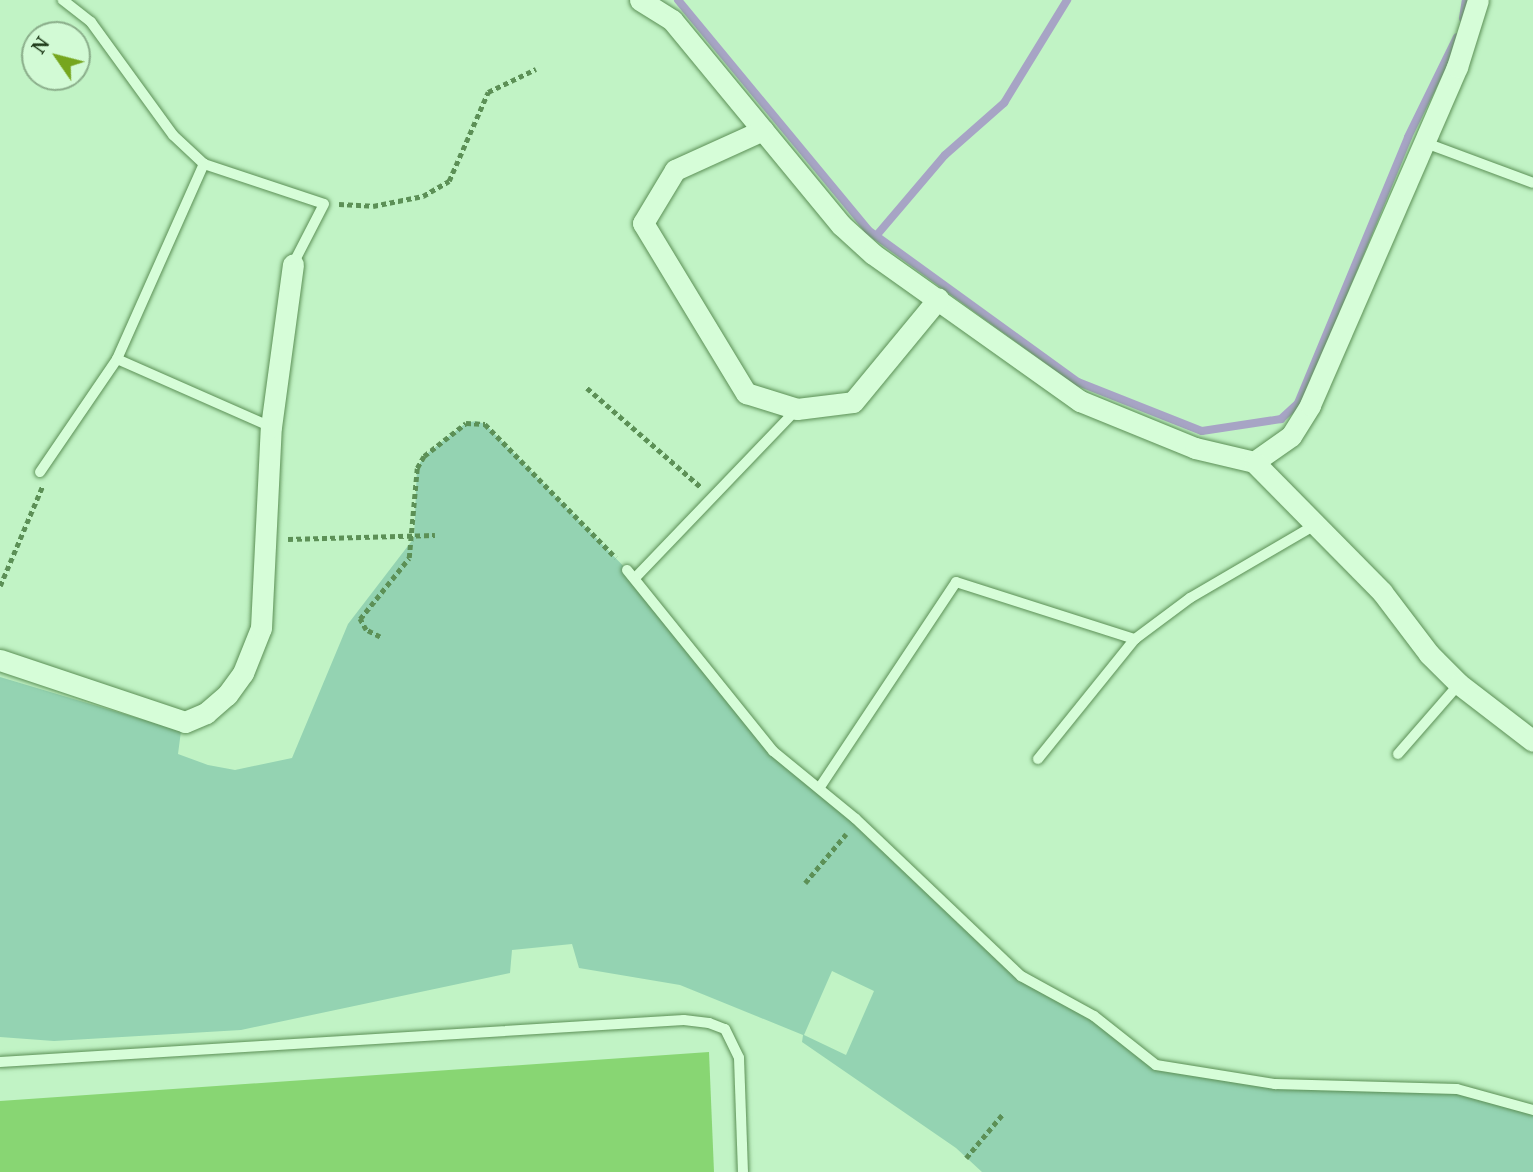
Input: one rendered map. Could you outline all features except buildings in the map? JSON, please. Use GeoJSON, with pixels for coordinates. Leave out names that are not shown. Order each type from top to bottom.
{"type":"FeatureCollection","features":[{"type":"Feature","properties":{"kind":"street"},"geometry":{"type":"LineString","coordinates":[[640,0],[672,20],[841,225],[873,254],[1080,401],[1195,448],[1254,462],[1382,592],[1429,654],[1460,684],[1533,741]]}},
{"type":"Feature","properties":{"kind":"street"},"geometry":{"type":"LineString","coordinates":[[1254,462],[1291,436],[1310,405],[1457,67],[1478,0]]}},
{"type":"Feature","properties":{"kind":"street"},"geometry":{"type":"LineString","coordinates":[[762,131],[675,170],[643,223],[746,393],[797,410],[852,402],[938,299]]}},
{"type":"Feature","properties":{"kind":"street"},"geometry":{"type":"LineString","coordinates":[[0,660],[185,722],[206,713],[243,673],[261,628],[263,540],[271,427],[293,264]]}},
{"type":"Feature","properties":{"kind":"lane"},"geometry":{"type":"LineString","coordinates":[[63,0],[99,31],[173,135],[204,164],[324,205],[293,264]]}},
{"type":"Feature","properties":{"kind":"lane"},"geometry":{"type":"LineString","coordinates":[[1423,142],[1533,183]]}},
{"type":"Feature","properties":{"kind":"lane"},"geometry":{"type":"LineString","coordinates":[[40,472],[117,359],[204,164]]}},
{"type":"Feature","properties":{"kind":"lane"},"geometry":{"type":"LineString","coordinates":[[117,359],[271,427]]}},
{"type":"Feature","properties":{"kind":"lane"},"geometry":{"type":"LineString","coordinates":[[797,410],[714,499],[631,574],[773,751],[856,819],[1021,976],[1094,1016],[1156,1065],[1275,1084],[1457,1089],[1533,1110]]}},
{"type":"Feature","properties":{"kind":"lane"},"geometry":{"type":"LineString","coordinates":[[1038,760],[1135,639],[1190,598],[1315,525]]}},
{"type":"Feature","properties":{"kind":"lane"},"geometry":{"type":"LineString","coordinates":[[820,787],[956,582],[1135,639]]}},
{"type":"Feature","properties":{"kind":"lane"},"geometry":{"type":"LineString","coordinates":[[1398,754],[1460,684]]}},
{"type":"Feature","properties":{"kind":"lane"},"geometry":{"type":"LineString","coordinates":[[0,1062],[684,1020],[709,1023],[725,1029],[739,1058],[743,1172]]}},
{"type":"Feature","properties":{"kind":"path"},"geometry":{"type":"LineString","coordinates":[[324,205],[373,205],[423,196],[449,181],[488,92],[536,69]]}},
{"type":"Feature","properties":{"kind":"path"},"geometry":{"type":"LineString","coordinates":[[587,388],[714,499]]}},
{"type":"Feature","properties":{"kind":"path"},"geometry":{"type":"LineString","coordinates":[[380,637],[366,629],[360,619],[409,558],[414,538],[417,468],[424,456],[467,423],[476,421],[485,424],[631,574]]}},
{"type":"Feature","properties":{"kind":"path"},"geometry":{"type":"LineString","coordinates":[[0,586],[42,490],[40,472]]}},
{"type":"Feature","properties":{"kind":"path"},"geometry":{"type":"LineString","coordinates":[[263,540],[414,538],[435,535]]}},
{"type":"Feature","properties":{"kind":"path"},"geometry":{"type":"LineString","coordinates":[[805,883],[856,819]]}},
{"type":"Feature","properties":{"kind":"path"},"geometry":{"type":"LineString","coordinates":[[966,1158],[1002,1115]]}},
{"type":"Feature","properties":{"kind":"green space"},"geometry":{"type":"Polygon","coordinates":[[[476,421],[485,424],[635,578],[773,751],[820,787],[1021,976],[1094,1016],[1156,1065],[1275,1084],[1457,1089],[1533,1110],[1533,1172],[982,1172],[956,1148],[802,1042],[803,1035],[680,985],[579,968],[572,944],[512,950],[510,973],[241,1030],[54,1041],[0,1037],[0,677],[181,731],[178,754],[208,765],[235,770],[292,758],[348,624],[414,538],[417,468],[424,456],[466,423],[476,421]],[[832,971],[804,1035],[846,1055],[874,991],[832,971]]]}},
{"type":"Feature","properties":{"kind":"waterway"},"geometry":{"type":"LineString","coordinates":[[678,0],[868,230],[1078,382],[1202,431],[1281,419],[1298,403],[1408,137],[1457,37]]}},
{"type":"Feature","properties":{"kind":"waterway"},"geometry":{"type":"LineString","coordinates":[[876,236],[945,155],[1004,103],[1067,0]]}},
{"type":"Feature","properties":{"kind":"waterway"},"geometry":{"type":"LineString","coordinates":[[1463,18],[1466,0]]}}]}
